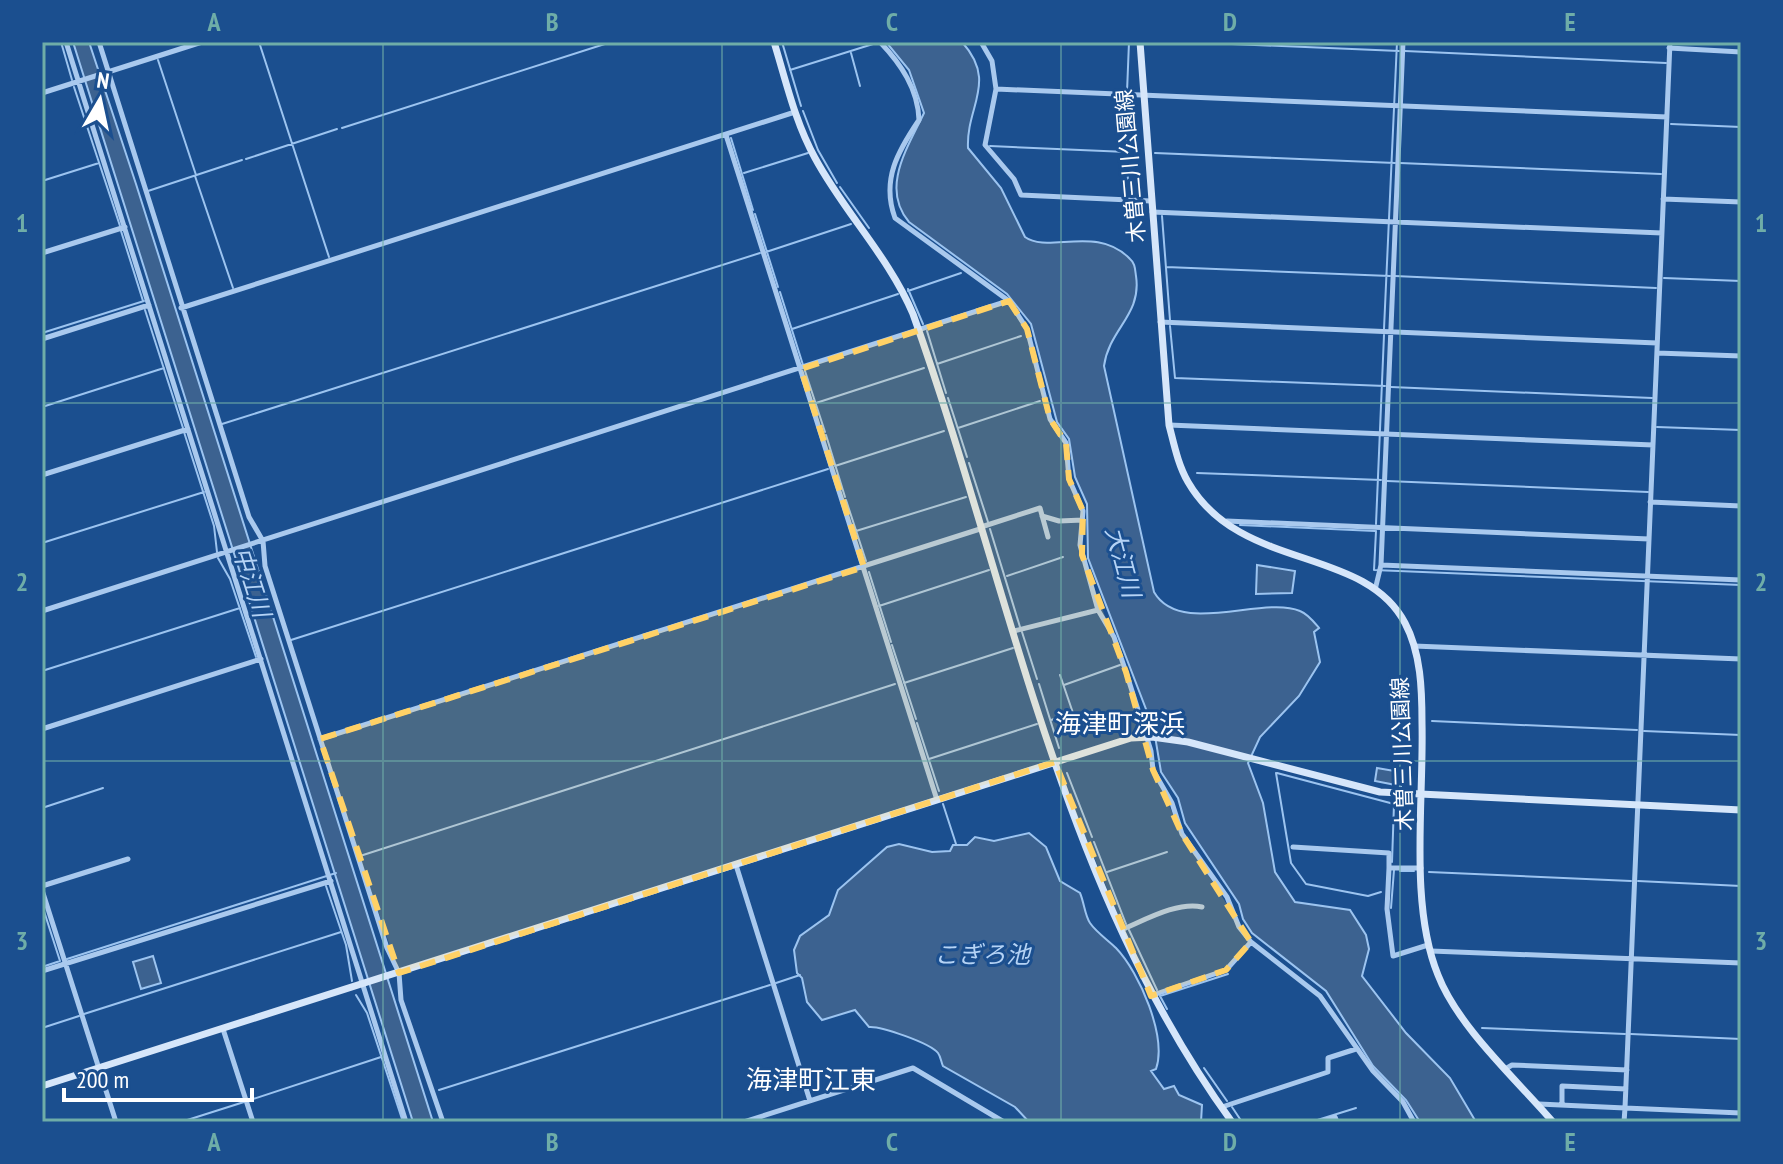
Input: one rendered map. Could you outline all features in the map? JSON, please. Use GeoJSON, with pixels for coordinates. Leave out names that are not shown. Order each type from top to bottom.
{"type":"FeatureCollection","features":[{"type":"Feature","properties":{"kind":"street"},"geometry":{"type":"LineString","coordinates":[[66,42],[406,1122]]}},
{"type":"Feature","properties":{"kind":"street"},"geometry":{"type":"LineString","coordinates":[[99,42],[106,73],[249,517],[263,541],[265,566],[396,974],[401,1000],[443,1122]]}},
{"type":"Feature","properties":{"kind":"street"},"geometry":{"type":"LineString","coordinates":[[42,93],[202,42]]}},
{"type":"Feature","properties":{"kind":"street"},"geometry":{"type":"LineString","coordinates":[[774,42],[795,112],[814,156],[900,288],[919,331],[1056,763],[1120,930],[1151,996],[1232,1122]]}},
{"type":"Feature","properties":{"kind":"street"},"geometry":{"type":"LineString","coordinates":[[880,42],[906,76],[919,112],[919,120],[892,168],[889,188],[895,218],[1009,301],[1027,329],[1050,419],[1066,443],[1069,479],[1079,499],[1083,520],[1080,545],[1098,610],[1114,637],[1149,737],[1153,770],[1172,803],[1182,834],[1227,897],[1239,927],[1251,942],[1310,985],[1356,1049],[1403,1102],[1414,1122]]}},
{"type":"Feature","properties":{"kind":"street","name":"木曽三川公園線"},"geometry":{"type":"LineString","coordinates":[[1140,42],[1169,425],[1187,481],[1222,521],[1258,544],[1331,568],[1375,590],[1398,612],[1414,646],[1422,705],[1422,915],[1429,948],[1449,997],[1553,1122]]}},
{"type":"Feature","properties":{"kind":"street"},"geometry":{"type":"LineString","coordinates":[[1375,590],[1380,575],[1378,527],[1391,220],[1396,105],[1403,42]]}},
{"type":"Feature","properties":{"kind":"street"},"geometry":{"type":"LineString","coordinates":[[981,43],[992,61],[996,89],[985,145],[1014,179],[1021,195],[1151,201]]}},
{"type":"Feature","properties":{"kind":"street"},"geometry":{"type":"LineString","coordinates":[[1624,1122],[1670,45],[1741,52]]}},
{"type":"Feature","properties":{"kind":"street"},"geometry":{"type":"LineString","coordinates":[[996,89],[1667,117]]}},
{"type":"Feature","properties":{"kind":"street"},"geometry":{"type":"LineString","coordinates":[[181,308],[795,112]]}},
{"type":"Feature","properties":{"kind":"street"},"geometry":{"type":"LineString","coordinates":[[726,135],[937,800]]}},
{"type":"Feature","properties":{"kind":"street"},"geometry":{"type":"LineString","coordinates":[[1663,199],[1741,202]]}},
{"type":"Feature","properties":{"kind":"street"},"geometry":{"type":"LineString","coordinates":[[1152,212],[1662,233]]}},
{"type":"Feature","properties":{"kind":"street"},"geometry":{"type":"LineString","coordinates":[[42,253],[125,227]]}},
{"type":"Feature","properties":{"kind":"street"},"geometry":{"type":"LineString","coordinates":[[42,611],[1009,301]]}},
{"type":"Feature","properties":{"kind":"street"},"geometry":{"type":"LineString","coordinates":[[42,339],[148,302]]}},
{"type":"Feature","properties":{"kind":"street"},"geometry":{"type":"LineString","coordinates":[[1160,322],[1657,343]]}},
{"type":"Feature","properties":{"kind":"street"},"geometry":{"type":"LineString","coordinates":[[1657,353],[1741,356]]}},
{"type":"Feature","properties":{"kind":"street"},"geometry":{"type":"LineString","coordinates":[[1169,425],[1653,445]]}},
{"type":"Feature","properties":{"kind":"street"},"geometry":{"type":"LineString","coordinates":[[42,475],[188,429]]}},
{"type":"Feature","properties":{"kind":"street"},"geometry":{"type":"LineString","coordinates":[[1650,502],[1741,506]]}},
{"type":"Feature","properties":{"kind":"street"},"geometry":{"type":"LineString","coordinates":[[320,739],[864,567],[1040,508],[1048,537]]}},
{"type":"Feature","properties":{"kind":"street"},"geometry":{"type":"LineString","coordinates":[[1042,516],[1059,521],[1083,520]]}},
{"type":"Feature","properties":{"kind":"street"},"geometry":{"type":"LineString","coordinates":[[1222,521],[1649,539]]}},
{"type":"Feature","properties":{"kind":"street"},"geometry":{"type":"LineString","coordinates":[[1380,566],[1647,580],[1741,580]]}},
{"type":"Feature","properties":{"kind":"street"},"geometry":{"type":"LineString","coordinates":[[1014,631],[1098,610]]}},
{"type":"Feature","properties":{"kind":"street"},"geometry":{"type":"LineString","coordinates":[[1414,646],[1741,659]]}},
{"type":"Feature","properties":{"kind":"street"},"geometry":{"type":"LineString","coordinates":[[42,729],[261,659]]}},
{"type":"Feature","properties":{"kind":"street"},"geometry":{"type":"LineString","coordinates":[[42,1086],[1120,741],[1149,737],[1260,760],[1380,792],[1741,810]]}},
{"type":"Feature","properties":{"kind":"street"},"geometry":{"type":"LineString","coordinates":[[1293,847],[1389,853],[1387,909],[1393,956],[1429,948],[1741,963]]}},
{"type":"Feature","properties":{"kind":"street"},"geometry":{"type":"LineString","coordinates":[[116,1122],[42,888],[128,859]]}},
{"type":"Feature","properties":{"kind":"street"},"geometry":{"type":"LineString","coordinates":[[736,865],[810,1101]]}},
{"type":"Feature","properties":{"kind":"street"},"geometry":{"type":"LineString","coordinates":[[1389,868],[1421,868]]}},
{"type":"Feature","properties":{"kind":"street"},"geometry":{"type":"LineString","coordinates":[[42,971],[330,880]]}},
{"type":"Feature","properties":{"kind":"street"},"geometry":{"type":"LineString","coordinates":[[1120,930],[1161,914],[1194,905],[1202,907]]}},
{"type":"Feature","properties":{"kind":"street"},"geometry":{"type":"LineString","coordinates":[[1151,996],[1226,970],[1251,942]]}},
{"type":"Feature","properties":{"kind":"street"},"geometry":{"type":"LineString","coordinates":[[223,1029],[253,1122]]}},
{"type":"Feature","properties":{"kind":"street"},"geometry":{"type":"LineString","coordinates":[[1221,1107],[1328,1072],[1328,1058],[1356,1049]]}},
{"type":"Feature","properties":{"kind":"street"},"geometry":{"type":"LineString","coordinates":[[1507,1068],[1512,1065],[1627,1070]]}},
{"type":"Feature","properties":{"kind":"street"},"geometry":{"type":"LineString","coordinates":[[744,1122],[913,1068],[1004,1122]]}},
{"type":"Feature","properties":{"kind":"street"},"geometry":{"type":"LineString","coordinates":[[1562,1105],[1562,1086],[1626,1089]]}},
{"type":"Feature","properties":{"kind":"street"},"geometry":{"type":"LineString","coordinates":[[1538,1104],[1741,1113]]}},
{"type":"Feature","properties":{"kind":"street"},"geometry":{"type":"LineString","coordinates":[[1320,1122],[1335,1117],[1337,1122]]}},
{"type":"Feature","properties":{"kind":"highlighted area"},"geometry":{"type":"Polygon","coordinates":[[[1009,301],[1027,329],[1050,419],[1066,443],[1069,479],[1083,511],[1082,555],[1126,672],[1153,770],[1182,834],[1251,942],[1226,970],[1151,996],[1055,762],[399,973],[320,739],[864,567],[801,369],[1009,301]]]}},
{"type":"Feature","properties":{"kind":"water","name":"中江川"},"geometry":{"type":"Polygon","coordinates":[[[73,42],[89,42],[433,1122],[413,1122],[73,42]]]}},
{"type":"Feature","properties":{"kind":"water","name":"大江川"},"geometry":{"type":"Polygon","coordinates":[[[886,42],[962,42],[973,56],[979,82],[968,148],[1001,188],[1025,237],[1046,243],[1103,243],[1117,249],[1133,262],[1137,290],[1134,301],[1112,342],[1104,366],[1154,592],[1166,605],[1183,612],[1202,614],[1284,607],[1303,612],[1319,628],[1314,632],[1320,662],[1299,696],[1260,737],[1248,763],[1263,803],[1275,872],[1295,902],[1350,910],[1366,935],[1369,949],[1362,976],[1406,1033],[1450,1078],[1476,1122],[1420,1122],[1406,1100],[1373,1066],[1326,991],[1252,933],[1243,919],[1239,904],[1185,823],[1178,798],[1161,772],[1154,730],[1088,558],[1087,504],[1075,477],[1069,439],[1057,422],[1031,324],[1007,294],[909,222],[901,209],[897,195],[900,168],[924,113],[909,70],[886,42]]]}},
{"type":"Feature","properties":{"kind":"water"},"geometry":{"type":"Polygon","coordinates":[[[1257,565],[1295,571],[1292,593],[1256,594],[1257,565]]]}},
{"type":"Feature","properties":{"kind":"water"},"geometry":{"type":"Polygon","coordinates":[[[1377,768],[1406,773],[1401,786],[1375,781],[1377,768]]]}},
{"type":"Feature","properties":{"kind":"water","name":"こぎろ池"},"geometry":{"type":"Polygon","coordinates":[[[1029,833],[1046,847],[1060,881],[1080,893],[1090,923],[1116,948],[1134,973],[1149,1006],[1158,1040],[1156,1069],[1151,1071],[1164,1089],[1174,1086],[1179,1095],[1202,1105],[1201,1122],[1029,1122],[1015,1107],[943,1066],[938,1053],[926,1045],[894,1032],[869,1027],[855,1010],[822,1020],[807,1002],[802,978],[797,973],[794,950],[800,936],[829,915],[838,890],[887,847],[899,844],[932,852],[950,851],[953,845],[967,845],[975,837],[994,841],[1029,833]]]}},
{"type":"Feature","properties":{"kind":"water"},"geometry":{"type":"Polygon","coordinates":[[[153,956],[161,983],[141,989],[133,962],[153,956]]]}},
{"type":"Feature","properties":{"kind":"waterway"},"geometry":{"type":"LineString","coordinates":[[61,42],[72,80]]}},
{"type":"Feature","properties":{"kind":"waterway"},"geometry":{"type":"LineString","coordinates":[[259,42],[329,257]]}},
{"type":"Feature","properties":{"kind":"waterway"},"geometry":{"type":"LineString","coordinates":[[342,128],[611,42]]}},
{"type":"Feature","properties":{"kind":"waterway"},"geometry":{"type":"LineString","coordinates":[[782,42],[801,106]]}},
{"type":"Feature","properties":{"kind":"waterway"},"geometry":{"type":"LineString","coordinates":[[1127,92],[1129,42]]}},
{"type":"Feature","properties":{"kind":"waterway"},"geometry":{"type":"LineString","coordinates":[[1186,42],[1399,51]]}},
{"type":"Feature","properties":{"kind":"waterway"},"geometry":{"type":"LineString","coordinates":[[1384,329],[1397,42]]}},
{"type":"Feature","properties":{"kind":"waterway"},"geometry":{"type":"LineString","coordinates":[[790,70],[873,44]]}},
{"type":"Feature","properties":{"kind":"waterway"},"geometry":{"type":"LineString","coordinates":[[1405,51],[1666,63]]}},
{"type":"Feature","properties":{"kind":"waterway"},"geometry":{"type":"LineString","coordinates":[[851,53],[860,86]]}},
{"type":"Feature","properties":{"kind":"waterway"},"geometry":{"type":"LineString","coordinates":[[158,60],[196,175]]}},
{"type":"Feature","properties":{"kind":"waterway"},"geometry":{"type":"LineString","coordinates":[[74,87],[120,226]]}},
{"type":"Feature","properties":{"kind":"waterway"},"geometry":{"type":"LineString","coordinates":[[1127,97],[1128,197]]}},
{"type":"Feature","properties":{"kind":"waterway"},"geometry":{"type":"LineString","coordinates":[[803,111],[818,150],[837,183]]}},
{"type":"Feature","properties":{"kind":"waterway"},"geometry":{"type":"LineString","coordinates":[[1671,124],[1741,127]]}},
{"type":"Feature","properties":{"kind":"waterway"},"geometry":{"type":"LineString","coordinates":[[246,159],[337,129]]}},
{"type":"Feature","properties":{"kind":"waterway"},"geometry":{"type":"LineString","coordinates":[[731,138],[753,210]]}},
{"type":"Feature","properties":{"kind":"waterway"},"geometry":{"type":"LineString","coordinates":[[990,146],[1127,152]]}},
{"type":"Feature","properties":{"kind":"waterway"},"geometry":{"type":"LineString","coordinates":[[744,173],[808,153]]}},
{"type":"Feature","properties":{"kind":"waterway"},"geometry":{"type":"LineString","coordinates":[[1155,153],[1395,163]]}},
{"type":"Feature","properties":{"kind":"waterway"},"geometry":{"type":"LineString","coordinates":[[148,191],[242,160]]}},
{"type":"Feature","properties":{"kind":"waterway"},"geometry":{"type":"LineString","coordinates":[[42,181],[99,163]]}},
{"type":"Feature","properties":{"kind":"waterway"},"geometry":{"type":"LineString","coordinates":[[1400,163],[1661,174]]}},
{"type":"Feature","properties":{"kind":"waterway"},"geometry":{"type":"LineString","coordinates":[[195,176],[233,288]]}},
{"type":"Feature","properties":{"kind":"waterway"},"geometry":{"type":"LineString","coordinates":[[840,187],[869,228]]}},
{"type":"Feature","properties":{"kind":"waterway"},"geometry":{"type":"LineString","coordinates":[[1129,203],[1135,216]]}},
{"type":"Feature","properties":{"kind":"waterway"},"geometry":{"type":"LineString","coordinates":[[755,214],[778,287]]}},
{"type":"Feature","properties":{"kind":"waterway"},"geometry":{"type":"LineString","coordinates":[[1162,216],[1170,320]]}},
{"type":"Feature","properties":{"kind":"waterway"},"geometry":{"type":"LineString","coordinates":[[766,252],[851,224]]}},
{"type":"Feature","properties":{"kind":"waterway"},"geometry":{"type":"LineString","coordinates":[[121,231],[143,301]]}},
{"type":"Feature","properties":{"kind":"waterway"},"geometry":{"type":"LineString","coordinates":[[222,424],[760,253]]}},
{"type":"Feature","properties":{"kind":"waterway"},"geometry":{"type":"LineString","coordinates":[[1166,267],[1390,276]]}},
{"type":"Feature","properties":{"kind":"waterway"},"geometry":{"type":"LineString","coordinates":[[908,291],[961,273]]}},
{"type":"Feature","properties":{"kind":"waterway"},"geometry":{"type":"LineString","coordinates":[[1395,276],[1656,288]]}},
{"type":"Feature","properties":{"kind":"waterway"},"geometry":{"type":"LineString","coordinates":[[1664,278],[1741,281]]}},
{"type":"Feature","properties":{"kind":"waterway"},"geometry":{"type":"LineString","coordinates":[[908,289],[923,324]]}},
{"type":"Feature","properties":{"kind":"waterway"},"geometry":{"type":"LineString","coordinates":[[780,292],[803,365]]}},
{"type":"Feature","properties":{"kind":"waterway"},"geometry":{"type":"LineString","coordinates":[[792,329],[898,294]]}},
{"type":"Feature","properties":{"kind":"waterway"},"geometry":{"type":"LineString","coordinates":[[42,333],[144,301]]}},
{"type":"Feature","properties":{"kind":"waterway"},"geometry":{"type":"LineString","coordinates":[[145,310],[183,428]]}},
{"type":"Feature","properties":{"kind":"waterway"},"geometry":{"type":"LineString","coordinates":[[1170,326],[1175,378],[1385,386]]}},
{"type":"Feature","properties":{"kind":"waterway"},"geometry":{"type":"LineString","coordinates":[[927,331],[946,393]]}},
{"type":"Feature","properties":{"kind":"waterway"},"geometry":{"type":"LineString","coordinates":[[1376,524],[1384,335]]}},
{"type":"Feature","properties":{"kind":"waterway"},"geometry":{"type":"LineString","coordinates":[[937,364],[1021,336]]}},
{"type":"Feature","properties":{"kind":"waterway"},"geometry":{"type":"LineString","coordinates":[[42,407],[164,368]]}},
{"type":"Feature","properties":{"kind":"waterway"},"geometry":{"type":"LineString","coordinates":[[816,403],[924,368]]}},
{"type":"Feature","properties":{"kind":"waterway"},"geometry":{"type":"LineString","coordinates":[[805,371],[825,432]]}},
{"type":"Feature","properties":{"kind":"waterway"},"geometry":{"type":"LineString","coordinates":[[1391,387],[1652,398]]}},
{"type":"Feature","properties":{"kind":"waterway"},"geometry":{"type":"LineString","coordinates":[[948,398],[967,457]]}},
{"type":"Feature","properties":{"kind":"waterway"},"geometry":{"type":"LineString","coordinates":[[958,428],[1040,401]]}},
{"type":"Feature","properties":{"kind":"waterway"},"geometry":{"type":"LineString","coordinates":[[1657,427],[1741,430]]}},
{"type":"Feature","properties":{"kind":"waterway"},"geometry":{"type":"LineString","coordinates":[[835,466],[944,431]]}},
{"type":"Feature","properties":{"kind":"waterway","name":"中江川"},"geometry":{"type":"LineString","coordinates":[[184,432],[214,526],[217,552]]}},
{"type":"Feature","properties":{"kind":"waterway"},"geometry":{"type":"LineString","coordinates":[[826,435],[845,497]]}},
{"type":"Feature","properties":{"kind":"waterway"},"geometry":{"type":"LineString","coordinates":[[969,463],[988,522]]}},
{"type":"Feature","properties":{"kind":"waterway"},"geometry":{"type":"LineString","coordinates":[[291,640],[828,469]]}},
{"type":"Feature","properties":{"kind":"waterway"},"geometry":{"type":"LineString","coordinates":[[1197,473],[1381,480]]}},
{"type":"Feature","properties":{"kind":"waterway"},"geometry":{"type":"LineString","coordinates":[[1387,481],[1648,492]]}},
{"type":"Feature","properties":{"kind":"waterway"},"geometry":{"type":"LineString","coordinates":[[42,543],[204,492]]}},
{"type":"Feature","properties":{"kind":"waterway"},"geometry":{"type":"LineString","coordinates":[[856,531],[966,497]]}},
{"type":"Feature","properties":{"kind":"waterway"},"geometry":{"type":"LineString","coordinates":[[846,500],[866,561]]}},
{"type":"Feature","properties":{"kind":"waterway"},"geometry":{"type":"LineString","coordinates":[[1240,525],[1375,531]]}},
{"type":"Feature","properties":{"kind":"waterway"},"geometry":{"type":"LineString","coordinates":[[990,529],[1020,627]]}},
{"type":"Feature","properties":{"kind":"waterway"},"geometry":{"type":"LineString","coordinates":[[1376,531],[1374,570],[1741,585]]}},
{"type":"Feature","properties":{"kind":"waterway"},"geometry":{"type":"LineString","coordinates":[[1007,576],[1063,557]]}},
{"type":"Feature","properties":{"kind":"waterway","name":"中江川"},"geometry":{"type":"LineString","coordinates":[[218,558],[230,579],[256,657]]}},
{"type":"Feature","properties":{"kind":"waterway"},"geometry":{"type":"LineString","coordinates":[[879,606],[989,570]]}},
{"type":"Feature","properties":{"kind":"waterway"},"geometry":{"type":"LineString","coordinates":[[869,572],[891,642]]}},
{"type":"Feature","properties":{"kind":"waterway","name":"中江川"},"geometry":{"type":"LineString","coordinates":[[42,671],[240,608]]}},
{"type":"Feature","properties":{"kind":"waterway"},"geometry":{"type":"LineString","coordinates":[[1022,632],[1037,679]]}},
{"type":"Feature","properties":{"kind":"waterway"},"geometry":{"type":"LineString","coordinates":[[892,645],[916,719]]}},
{"type":"Feature","properties":{"kind":"waterway"},"geometry":{"type":"LineString","coordinates":[[904,683],[1013,648]]}},
{"type":"Feature","properties":{"kind":"waterway"},"geometry":{"type":"LineString","coordinates":[[1064,685],[1120,665]]}},
{"type":"Feature","properties":{"kind":"waterway"},"geometry":{"type":"LineString","coordinates":[[1051,720],[1073,713],[1060,675]]}},
{"type":"Feature","properties":{"kind":"waterway"},"geometry":{"type":"LineString","coordinates":[[360,856],[895,684]]}},
{"type":"Feature","properties":{"kind":"waterway"},"geometry":{"type":"LineString","coordinates":[[1039,684],[1059,748]]}},
{"type":"Feature","properties":{"kind":"waterway"},"geometry":{"type":"LineString","coordinates":[[1432,721],[1637,730]]}},
{"type":"Feature","properties":{"kind":"waterway"},"geometry":{"type":"LineString","coordinates":[[917,723],[939,791]]}},
{"type":"Feature","properties":{"kind":"waterway"},"geometry":{"type":"LineString","coordinates":[[929,759],[1037,724]]}},
{"type":"Feature","properties":{"kind":"waterway"},"geometry":{"type":"LineString","coordinates":[[1644,731],[1741,735]]}},
{"type":"Feature","properties":{"kind":"waterway"},"geometry":{"type":"LineString","coordinates":[[1067,773],[1092,837]]}},
{"type":"Feature","properties":{"kind":"waterway"},"geometry":{"type":"LineString","coordinates":[[1276,773],[1291,863],[1306,884],[1368,896],[1381,892]]}},
{"type":"Feature","properties":{"kind":"waterway"},"geometry":{"type":"LineString","coordinates":[[1277,773],[1394,804],[1392,862]]}},
{"type":"Feature","properties":{"kind":"waterway"},"geometry":{"type":"LineString","coordinates":[[42,808],[103,788]]}},
{"type":"Feature","properties":{"kind":"waterway"},"geometry":{"type":"LineString","coordinates":[[943,804],[956,844]]}},
{"type":"Feature","properties":{"kind":"waterway"},"geometry":{"type":"LineString","coordinates":[[1094,842],[1126,924]]}},
{"type":"Feature","properties":{"kind":"waterway"},"geometry":{"type":"LineString","coordinates":[[1107,872],[1167,852]]}},
{"type":"Feature","properties":{"kind":"waterway"},"geometry":{"type":"LineString","coordinates":[[1391,908],[1394,870]]}},
{"type":"Feature","properties":{"kind":"waterway"},"geometry":{"type":"LineString","coordinates":[[1400,871],[1414,871]]}},
{"type":"Feature","properties":{"kind":"waterway"},"geometry":{"type":"LineString","coordinates":[[1429,872],[1631,881]]}},
{"type":"Feature","properties":{"kind":"waterway"},"geometry":{"type":"LineString","coordinates":[[67,959],[336,873]]}},
{"type":"Feature","properties":{"kind":"waterway"},"geometry":{"type":"LineString","coordinates":[[1638,881],[1741,886]]}},
{"type":"Feature","properties":{"kind":"waterway"},"geometry":{"type":"LineString","coordinates":[[326,886],[346,945],[352,981]]}},
{"type":"Feature","properties":{"kind":"waterway"},"geometry":{"type":"LineString","coordinates":[[42,905],[60,961]]}},
{"type":"Feature","properties":{"kind":"waterway"},"geometry":{"type":"LineString","coordinates":[[1129,930],[1157,990]]}},
{"type":"Feature","properties":{"kind":"waterway"},"geometry":{"type":"LineString","coordinates":[[84,1014],[341,932]]}},
{"type":"Feature","properties":{"kind":"waterway"},"geometry":{"type":"LineString","coordinates":[[42,967],[60,961]]}},
{"type":"Feature","properties":{"kind":"waterway"},"geometry":{"type":"LineString","coordinates":[[1167,1009],[1160,996],[1228,974]]}},
{"type":"Feature","properties":{"kind":"waterway"},"geometry":{"type":"LineString","coordinates":[[776,983],[800,975]]}},
{"type":"Feature","properties":{"kind":"waterway"},"geometry":{"type":"LineString","coordinates":[[439,1090],[770,985]]}},
{"type":"Feature","properties":{"kind":"waterway"},"geometry":{"type":"LineString","coordinates":[[356,995],[367,1013],[403,1122]]}},
{"type":"Feature","properties":{"kind":"waterway"},"geometry":{"type":"LineString","coordinates":[[42,1028],[79,1016]]}},
{"type":"Feature","properties":{"kind":"waterway"},"geometry":{"type":"LineString","coordinates":[[1482,1028],[1625,1034]]}},
{"type":"Feature","properties":{"kind":"waterway"},"geometry":{"type":"LineString","coordinates":[[1631,1034],[1741,1039]]}},
{"type":"Feature","properties":{"kind":"waterway"},"geometry":{"type":"LineString","coordinates":[[250,1100],[381,1057]]}},
{"type":"Feature","properties":{"kind":"waterway"},"geometry":{"type":"LineString","coordinates":[[1204,1068],[1227,1101]]}},
{"type":"Feature","properties":{"kind":"waterway"},"geometry":{"type":"LineString","coordinates":[[181,1122],[244,1102]]}},
{"type":"Feature","properties":{"kind":"waterway"},"geometry":{"type":"LineString","coordinates":[[1232,1107],[1242,1122]]}},
{"type":"Feature","properties":{"kind":"waterway"},"geometry":{"type":"LineString","coordinates":[[1311,1122],[1356,1108]]}},
{"type":"Feature","properties":{"kind":"district","name":"海津町深浜"},"geometry":{"type":"Point","coordinates":[1120,723]}},
{"type":"Feature","properties":{"kind":"district","name":"海津町江東"},"geometry":{"type":"Point","coordinates":[811,1079]}}]}
